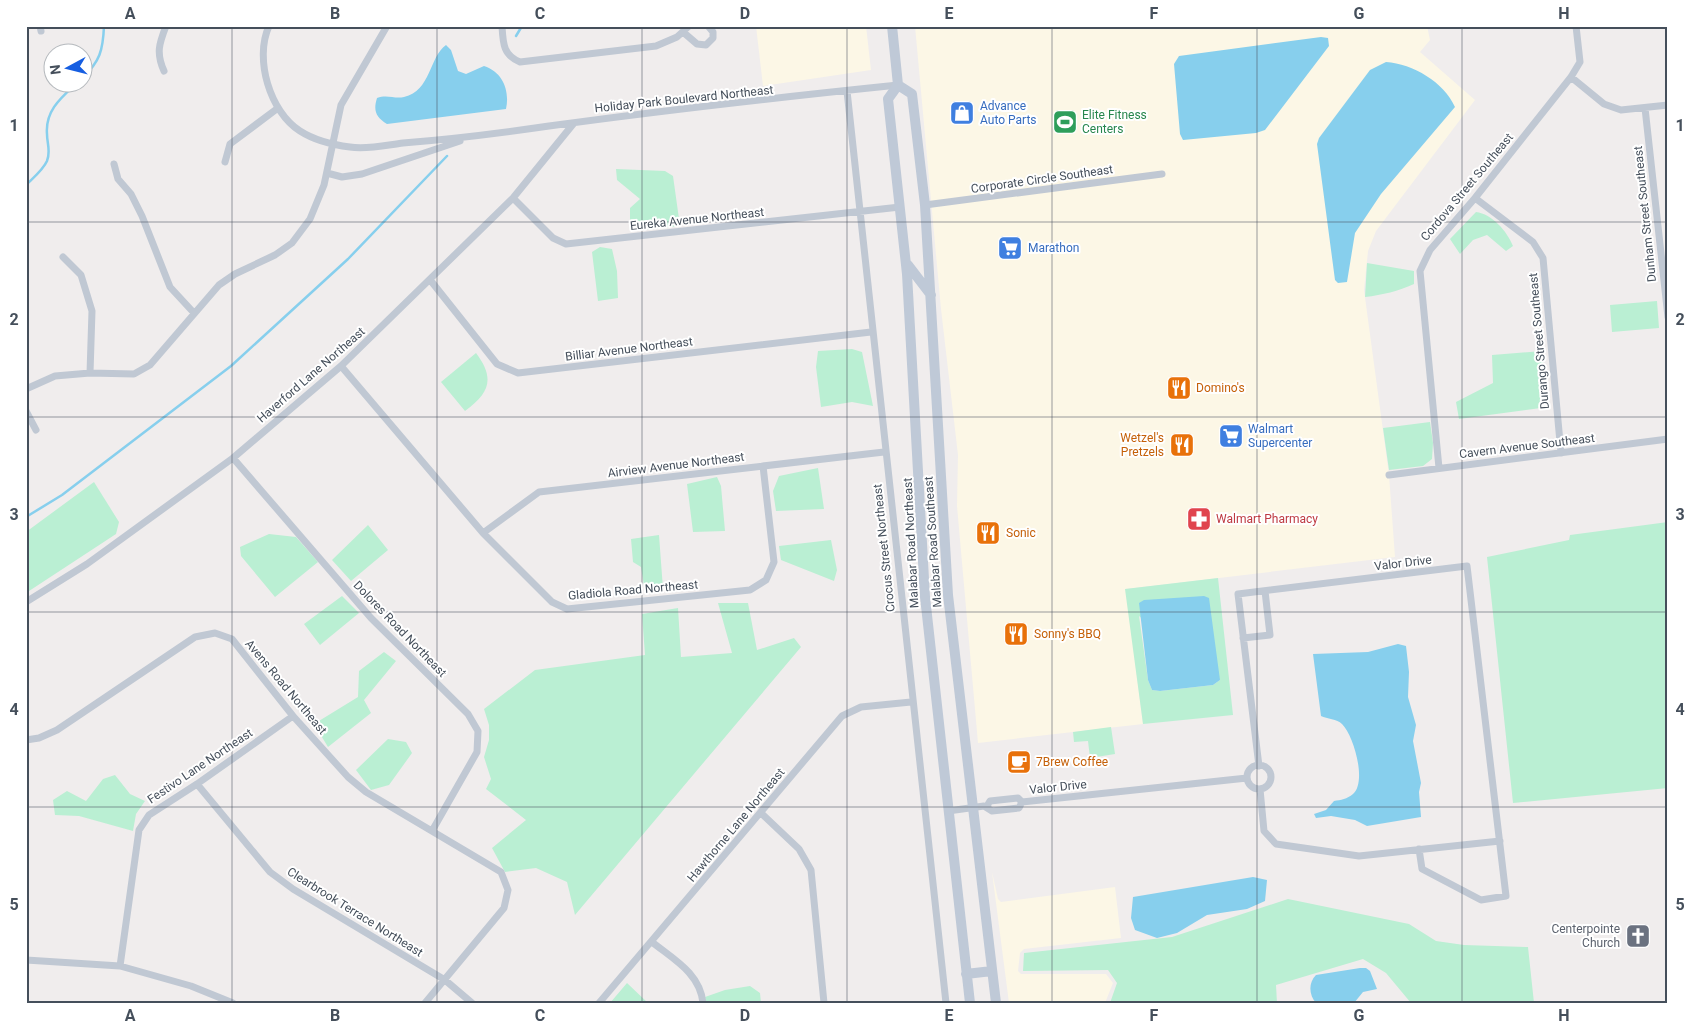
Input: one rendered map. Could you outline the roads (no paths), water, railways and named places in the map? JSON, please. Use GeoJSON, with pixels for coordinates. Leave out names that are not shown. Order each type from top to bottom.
{"type":"FeatureCollection","features":[{"type":"Feature","properties":{"kind":"main road"},"geometry":{"type":"LineString","coordinates":[[892,26],[898,85]]}},
{"type":"Feature","properties":{"kind":"main road","name":"Malabar Road Southeast"},"geometry":{"type":"LineString","coordinates":[[898,85],[912,94],[925,205],[948,595],[996,1003]]}},
{"type":"Feature","properties":{"kind":"main road","name":"Malabar Road Northeast"},"geometry":{"type":"LineString","coordinates":[[898,85],[888,99],[906,262],[925,597],[970,1003]]}},
{"type":"Feature","properties":{"kind":"main road"},"geometry":{"type":"LineString","coordinates":[[906,262],[918,282],[931,294]]}},
{"type":"Feature","properties":{"kind":"main road"},"geometry":{"type":"LineString","coordinates":[[966,974],[992,971]]}},
{"type":"Feature","properties":{"kind":"street"},"geometry":{"type":"LineString","coordinates":[[164,71],[158,58],[158,47],[166,26]]}},
{"type":"Feature","properties":{"kind":"street","name":"Holiday Park Boulevard Northeast"},"geometry":{"type":"LineString","coordinates":[[269,26],[266,33],[263,60],[267,84],[278,108],[300,131],[352,148],[472,137],[574,123],[898,85]]}},
{"type":"Feature","properties":{"kind":"street"},"geometry":{"type":"LineString","coordinates":[[27,386],[55,376],[90,373],[134,374],[150,365],[219,285],[235,274],[276,255],[292,243],[310,219],[327,173],[341,105],[387,26]]}},
{"type":"Feature","properties":{"kind":"street"},"geometry":{"type":"LineString","coordinates":[[502,26],[504,49],[511,58],[520,62],[656,46],[683,32],[689,26]]}},
{"type":"Feature","properties":{"kind":"street"},"geometry":{"type":"LineString","coordinates":[[683,32],[697,44],[706,45],[713,38],[713,32],[708,26]]}},
{"type":"Feature","properties":{"kind":"street","name":"Cordova Street Southeast"},"geometry":{"type":"LineString","coordinates":[[1439,468],[1420,271],[1430,250],[1475,198],[1571,77],[1580,62],[1576,26]]}},
{"type":"Feature","properties":{"kind":"street"},"geometry":{"type":"LineString","coordinates":[[1571,77],[1604,104],[1621,110],[1668,105]]}},
{"type":"Feature","properties":{"kind":"street","name":"Crocus Street Northeast"},"geometry":{"type":"LineString","coordinates":[[847,91],[911,702],[946,1003]]}},
{"type":"Feature","properties":{"kind":"street"},"geometry":{"type":"LineString","coordinates":[[225,162],[230,144],[278,108]]}},
{"type":"Feature","properties":{"kind":"street","name":"Dunham Street Southeast"},"geometry":{"type":"LineString","coordinates":[[1645,108],[1668,317]]}},
{"type":"Feature","properties":{"kind":"street","name":"Haverford Lane Northeast"},"geometry":{"type":"LineString","coordinates":[[26,602],[87,564],[233,458],[341,366],[513,198],[574,123]]}},
{"type":"Feature","properties":{"kind":"street","name":"Holiday Park Boulevard Northeast"},"geometry":{"type":"LineString","coordinates":[[327,173],[342,177],[362,174],[472,137]]}},
{"type":"Feature","properties":{"kind":"street"},"geometry":{"type":"LineString","coordinates":[[114,164],[118,179],[131,194],[142,216],[170,287],[194,314]]}},
{"type":"Feature","properties":{"kind":"street","name":"Corporate Circle Southeast"},"geometry":{"type":"LineString","coordinates":[[925,205],[1162,174]]}},
{"type":"Feature","properties":{"kind":"street","name":"Eureka Avenue Northeast"},"geometry":{"type":"LineString","coordinates":[[513,198],[553,238],[566,244],[900,207]]}},
{"type":"Feature","properties":{"kind":"street","name":"Durango Street Southeast"},"geometry":{"type":"LineString","coordinates":[[1475,198],[1533,242],[1543,258],[1561,453]]}},
{"type":"Feature","properties":{"kind":"street"},"geometry":{"type":"LineString","coordinates":[[63,257],[81,275],[92,311],[90,373]]}},
{"type":"Feature","properties":{"kind":"street","name":"Billiar Avenue Northeast"},"geometry":{"type":"LineString","coordinates":[[430,281],[497,364],[518,373],[871,332]]}},
{"type":"Feature","properties":{"kind":"street","name":"Gladiola Road Northeast"},"geometry":{"type":"LineString","coordinates":[[341,366],[483,533],[552,602],[567,609],[750,590],[766,580],[774,562],[763,466]]}},
{"type":"Feature","properties":{"kind":"street"},"geometry":{"type":"LineString","coordinates":[[26,411],[36,430]]}},
{"type":"Feature","properties":{"kind":"street","name":"Cavern Avenue Southeast"},"geometry":{"type":"LineString","coordinates":[[1389,475],[1668,439]]}},
{"type":"Feature","properties":{"kind":"street","name":"Airview Avenue Northeast"},"geometry":{"type":"LineString","coordinates":[[483,533],[539,492],[884,452]]}},
{"type":"Feature","properties":{"kind":"street","name":"Dolores Road Northeast"},"geometry":{"type":"LineString","coordinates":[[233,458],[371,618],[468,714],[478,731],[477,752],[432,831]]}},
{"type":"Feature","properties":{"kind":"street","name":"Valor Drive"},"geometry":{"type":"LineString","coordinates":[[1419,850],[1422,869],[1481,900],[1506,896],[1500,841],[1467,566],[1238,594],[1259,766],[1266,768],[1271,778],[1268,785],[1260,790],[1264,831],[1276,844],[1359,856],[1500,841]]}},
{"type":"Feature","properties":{"kind":"street"},"geometry":{"type":"LineString","coordinates":[[1243,638],[1270,635],[1265,591]]}},
{"type":"Feature","properties":{"kind":"street","name":"Avens Road Northeast"},"geometry":{"type":"LineString","coordinates":[[26,740],[40,738],[57,730],[195,637],[215,633],[232,639],[293,716],[348,777],[360,787],[501,872],[508,890],[504,908],[445,980]]}},
{"type":"Feature","properties":{"kind":"street","name":"Hawthorne Lane Northeast"},"geometry":{"type":"LineString","coordinates":[[599,1003],[842,716],[861,707],[911,702]]}},
{"type":"Feature","properties":{"kind":"street","name":"Festivo Lane Northeast"},"geometry":{"type":"LineString","coordinates":[[120,966],[139,830],[149,815],[197,784],[293,716]]}},
{"type":"Feature","properties":{"kind":"street"},"geometry":{"type":"LineString","coordinates":[[1259,766],[1252,768],[1247,778],[1250,786],[1260,790]]}},
{"type":"Feature","properties":{"kind":"street","name":"Valor Drive"},"geometry":{"type":"LineString","coordinates":[[948,811],[987,806],[990,801],[1018,798],[1022,802],[1247,778]]}},
{"type":"Feature","properties":{"kind":"street","name":"Clearbrook Terrace Northeast"},"geometry":{"type":"LineString","coordinates":[[197,784],[270,872],[293,888],[445,980],[472,1003]]}},
{"type":"Feature","properties":{"kind":"street"},"geometry":{"type":"LineString","coordinates":[[761,813],[799,849],[811,870],[824,1003]]}},
{"type":"Feature","properties":{"kind":"street"},"geometry":{"type":"LineString","coordinates":[[652,942],[693,975],[702,994],[702,1003]]}},
{"type":"Feature","properties":{"kind":"street"},"geometry":{"type":"LineString","coordinates":[[26,960],[120,966],[191,986],[232,1003]]}},
{"type":"Feature","properties":{"kind":"street"},"geometry":{"type":"LineString","coordinates":[[425,1003],[445,980]]}},
{"type":"Feature","properties":{"kind":"water"},"geometry":{"type":"Polygon","coordinates":[[[1321,37],[1328,38],[1329,46],[1265,130],[1256,133],[1183,140],[1180,134],[1174,64],[1179,56],[1321,37]]]}},
{"type":"Feature","properties":{"kind":"water"},"geometry":{"type":"Polygon","coordinates":[[[446,45],[451,50],[458,71],[466,74],[484,66],[500,77],[506,89],[506,109],[387,124],[383,121],[376,113],[377,98],[384,96],[404,97],[413,94],[425,81],[440,50],[446,45]]]}},
{"type":"Feature","properties":{"kind":"water"},"geometry":{"type":"Polygon","coordinates":[[[1386,62],[1407,66],[1426,76],[1443,90],[1455,107],[1381,194],[1355,233],[1347,282],[1338,283],[1335,280],[1317,144],[1319,138],[1370,70],[1386,62]]]}},
{"type":"Feature","properties":{"kind":"water"},"geometry":{"type":"Polygon","coordinates":[[[1204,596],[1209,598],[1220,680],[1213,685],[1160,691],[1152,690],[1148,680],[1139,603],[1144,600],[1204,596]]]}},
{"type":"Feature","properties":{"kind":"water"},"geometry":{"type":"Polygon","coordinates":[[[1398,644],[1406,646],[1409,672],[1408,697],[1416,725],[1413,741],[1421,783],[1419,792],[1421,817],[1367,826],[1355,820],[1331,816],[1316,818],[1314,814],[1326,810],[1334,801],[1342,800],[1353,794],[1359,780],[1359,770],[1351,738],[1342,724],[1321,716],[1313,654],[1368,652],[1398,644]]]}},
{"type":"Feature","properties":{"kind":"water"},"geometry":{"type":"Polygon","coordinates":[[[1253,877],[1267,880],[1265,901],[1247,909],[1207,915],[1177,933],[1157,938],[1135,930],[1131,918],[1133,897],[1253,877]]]}},
{"type":"Feature","properties":{"kind":"water"},"geometry":{"type":"Polygon","coordinates":[[[1366,968],[1370,971],[1377,989],[1363,992],[1354,1003],[1316,1003],[1310,989],[1313,978],[1316,975],[1366,968]]]}},
{"type":"Feature","properties":{"kind":"waterway"},"geometry":{"type":"LineString","coordinates":[[92,67],[97,61],[101,49],[104,26]]}},
{"type":"Feature","properties":{"kind":"waterway"},"geometry":{"type":"LineString","coordinates":[[516,36],[522,26]]}},
{"type":"Feature","properties":{"kind":"waterway"},"geometry":{"type":"LineString","coordinates":[[26,185],[47,161],[49,151],[47,125],[49,118],[56,105],[68,92]]}},
{"type":"Feature","properties":{"kind":"waterway"},"geometry":{"type":"LineString","coordinates":[[26,517],[62,495],[231,366],[348,259],[447,156]]}},
{"type":"Feature","properties":{"kind":"place","name":"Advance Auto Parts"},"geometry":{"type":"Point","coordinates":[962,113]}},
{"type":"Feature","properties":{"kind":"place","name":"Elite Fitness Centers"},"geometry":{"type":"Point","coordinates":[1065,122]}},
{"type":"Feature","properties":{"kind":"place","name":"Marathon"},"geometry":{"type":"Point","coordinates":[1010,248]}},
{"type":"Feature","properties":{"kind":"place","name":"Domino's"},"geometry":{"type":"Point","coordinates":[1179,388]}},
{"type":"Feature","properties":{"kind":"place","name":"Walmart Supercenter"},"geometry":{"type":"Point","coordinates":[1231,436]}},
{"type":"Feature","properties":{"kind":"place","name":"Wetzel's Pretzels"},"geometry":{"type":"Point","coordinates":[1182,445]}},
{"type":"Feature","properties":{"kind":"place","name":"Walmart Pharmacy"},"geometry":{"type":"Point","coordinates":[1199,519]}},
{"type":"Feature","properties":{"kind":"place","name":"Sonic"},"geometry":{"type":"Point","coordinates":[988,533]}},
{"type":"Feature","properties":{"kind":"place","name":"Sonny's BBQ"},"geometry":{"type":"Point","coordinates":[1016,634]}},
{"type":"Feature","properties":{"kind":"place","name":"7Brew Coffee"},"geometry":{"type":"Point","coordinates":[1019,762]}},
{"type":"Feature","properties":{"kind":"place","name":"Centerpointe Church"},"geometry":{"type":"Point","coordinates":[1638,936]}}]}
